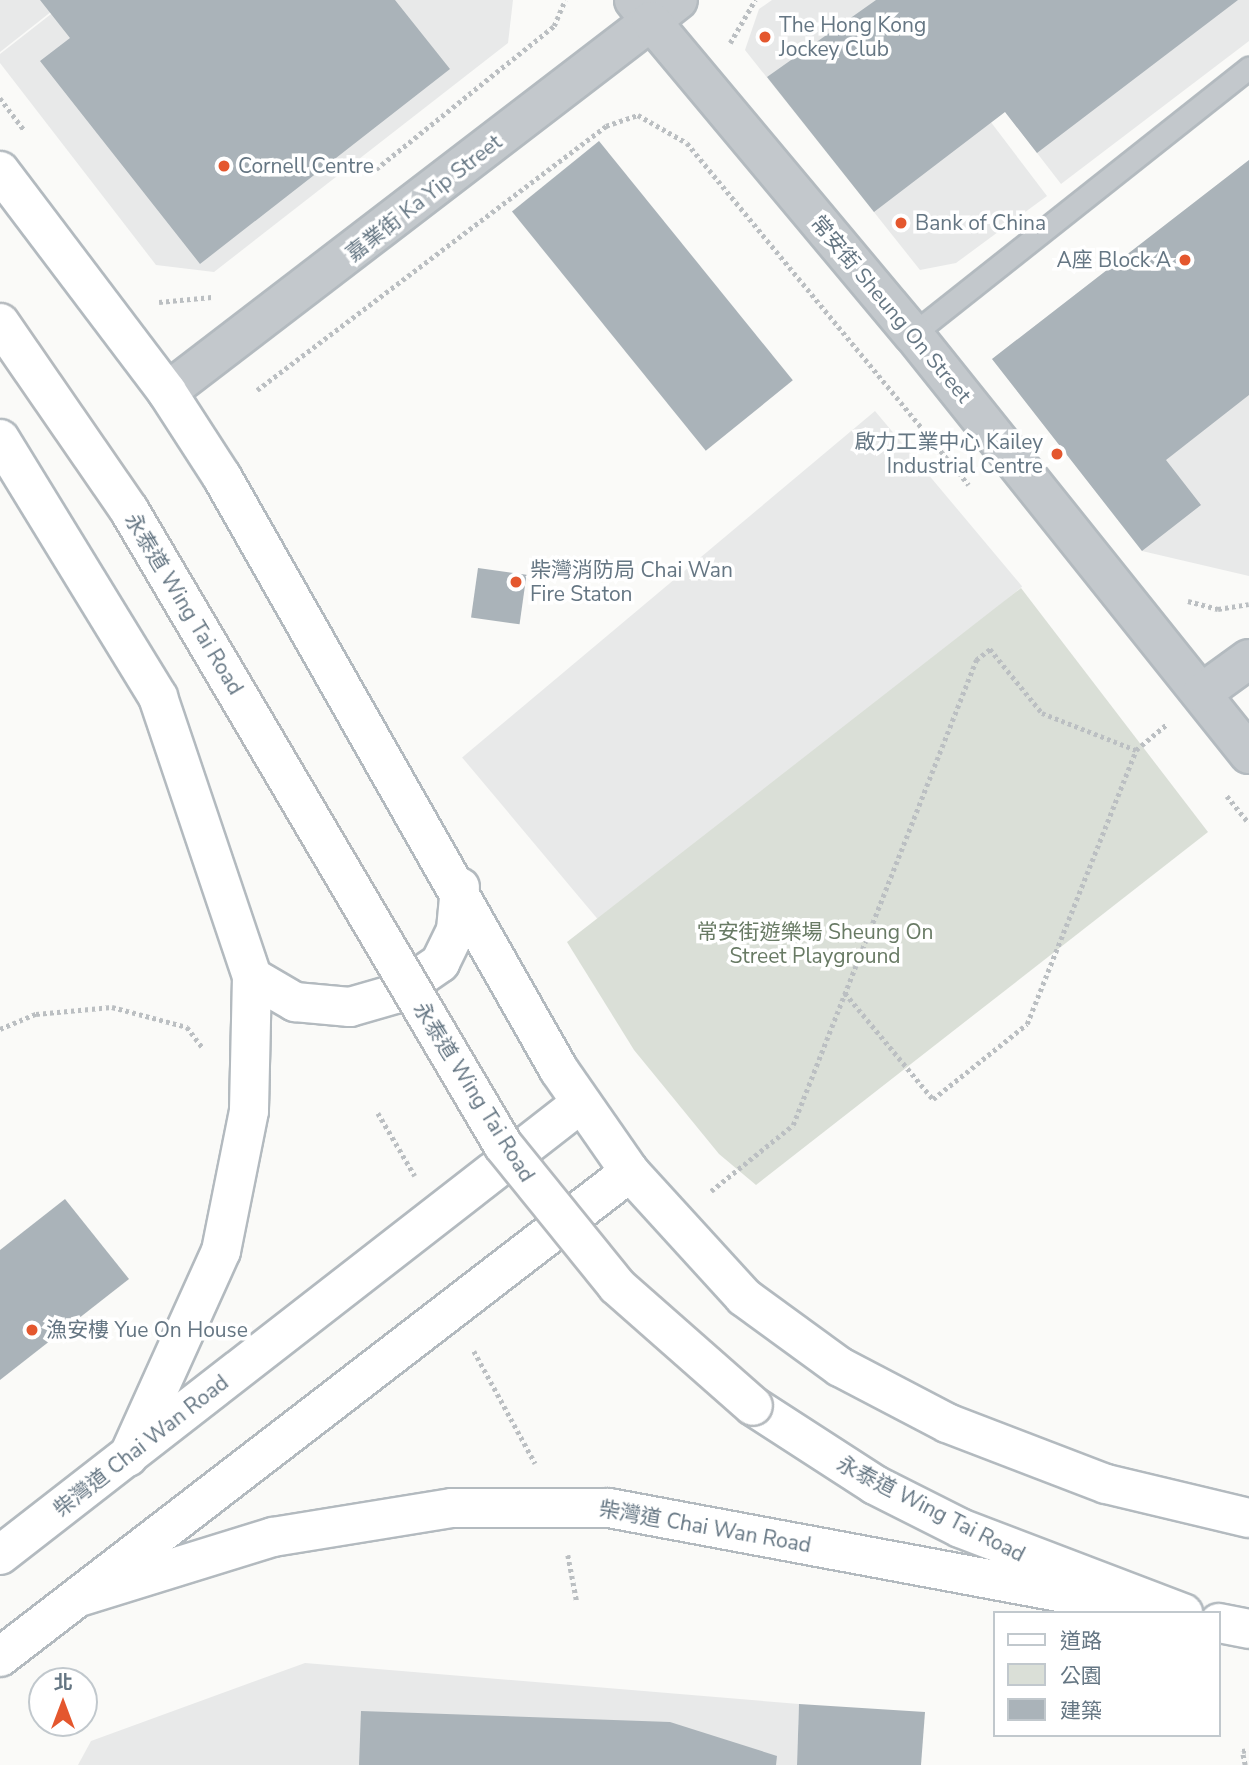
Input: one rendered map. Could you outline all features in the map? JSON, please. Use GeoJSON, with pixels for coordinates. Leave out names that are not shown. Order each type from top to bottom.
{"type":"FeatureCollection","features":[{"type":"Feature","properties":{"kind":"main road"},"geometry":{"type":"LineString","coordinates":[[0,171],[167,392],[460,887],[580,1104],[630,1172],[744,1297],[841,1367],[947,1423],[1106,1484],[1249,1518]]}},
{"type":"Feature","properties":{"kind":"main road","name":"永泰道 Wing Tai Road"},"geometry":{"type":"LineString","coordinates":[[0,323],[129,510],[511,1156],[617,1286],[753,1406],[875,1485],[960,1528],[1178,1611]]}},
{"type":"Feature","properties":{"kind":"main road"},"geometry":{"type":"LineString","coordinates":[[0,439],[158,697],[252,977],[249,1111],[221,1251],[128,1457]]}},
{"type":"Feature","properties":{"kind":"main road"},"geometry":{"type":"LineString","coordinates":[[252,977],[295,1002],[350,1007],[395,995],[440,963],[456,930],[460,887]]}},
{"type":"Feature","properties":{"kind":"main road","name":"柴灣道 Chai Wan Road"},"geometry":{"type":"LineString","coordinates":[[0,1555],[580,1104]]}},
{"type":"Feature","properties":{"kind":"main road","name":"柴灣道 Chai Wan Road"},"geometry":{"type":"LineString","coordinates":[[0,1657],[630,1172]]}},
{"type":"Feature","properties":{"kind":"main road","name":"柴灣道 Chai Wan Road"},"geometry":{"type":"LineString","coordinates":[[78,1597],[273,1536],[452,1507],[609,1507],[1158,1611]]}},
{"type":"Feature","properties":{"kind":"main road"},"geometry":{"type":"LineString","coordinates":[[1221,1623],[1249,1629]]}},
{"type":"Feature","properties":{"kind":"street","name":"常安街 Sheung On Street"},"geometry":{"type":"LineString","coordinates":[[654,7],[1249,754]]}},
{"type":"Feature","properties":{"kind":"street","name":"嘉業街 Ka Yip Street"},"geometry":{"type":"LineString","coordinates":[[167,392],[654,7]]}},
{"type":"Feature","properties":{"kind":"street"},"geometry":{"type":"LineString","coordinates":[[1202,693],[1249,659]]}},
{"type":"Feature","properties":{"kind":"lane"},"geometry":{"type":"LineString","coordinates":[[913,334],[1249,68]]}},
{"type":"Feature","properties":{"kind":"path"},"geometry":{"type":"LineString","coordinates":[[365,177],[545,34],[565,0]]}},
{"type":"Feature","properties":{"kind":"path"},"geometry":{"type":"LineString","coordinates":[[733,52],[734,27],[751,1]]}},
{"type":"Feature","properties":{"kind":"path"},"geometry":{"type":"LineString","coordinates":[[257,390],[606,126],[638,115],[687,143],[980,498]]}},
{"type":"Feature","properties":{"kind":"path"},"geometry":{"type":"LineString","coordinates":[[153,301],[187,303],[226,288]]}},
{"type":"Feature","properties":{"kind":"path"},"geometry":{"type":"LineString","coordinates":[[710,1192],[793,1125],[983,654],[990,649],[1042,713],[1136,750]]}},
{"type":"Feature","properties":{"kind":"path"},"geometry":{"type":"LineString","coordinates":[[1158,713],[1175,734]]}},
{"type":"Feature","properties":{"kind":"path"},"geometry":{"type":"LineString","coordinates":[[845,993],[933,1100],[1027,1024],[1136,750],[1167,724]]}},
{"type":"Feature","properties":{"kind":"path"},"geometry":{"type":"LineString","coordinates":[[1224,793],[1249,823]]}},
{"type":"Feature","properties":{"kind":"path"},"geometry":{"type":"LineString","coordinates":[[0,1029],[36,1014],[112,1007],[187,1027],[209,1056]]}},
{"type":"Feature","properties":{"kind":"path"},"geometry":{"type":"LineString","coordinates":[[1245,1765],[1242,1751],[1249,1750]]}},
{"type":"Feature","properties":{"kind":"shaded area"},"geometry":{"type":"Polygon","coordinates":[[[0,0],[66,0],[0,52],[0,0]]]}},
{"type":"Feature","properties":{"kind":"shaded area","name":"Cornell Centre"},"geometry":{"type":"Polygon","coordinates":[[[69,0],[513,0],[508,43],[214,272],[156,265],[0,63],[0,54],[69,0]]]}},
{"type":"Feature","properties":{"kind":"shaded area"},"geometry":{"type":"Polygon","coordinates":[[[772,0],[898,0],[1047,196],[956,263],[920,270],[745,50],[759,9],[772,0]]]}},
{"type":"Feature","properties":{"kind":"shaded area"},"geometry":{"type":"Polygon","coordinates":[[[919,0],[1249,0],[1249,41],[1061,184],[919,0]]]}},
{"type":"Feature","properties":{"kind":"shaded area","name":"啟力工業中心 Kailey Industrial Centre"},"geometry":{"type":"Polygon","coordinates":[[[1249,160],[1249,576],[1142,551],[992,359],[1249,160]]]}},
{"type":"Feature","properties":{"kind":"shaded area"},"geometry":{"type":"Polygon","coordinates":[[[875,411],[1022,586],[609,933],[462,757],[875,411]]]}},
{"type":"Feature","properties":{"kind":"shaded area"},"geometry":{"type":"Polygon","coordinates":[[[305,1663],[799,1704],[797,1765],[78,1765],[91,1741],[305,1663]]]}},
{"type":"Feature","properties":{"kind":"green space","name":"常安街遊樂場 Sheung On Street Playground"},"geometry":{"type":"Polygon","coordinates":[[[1021,588],[1208,832],[756,1185],[719,1154],[634,1050],[567,942],[1021,588]]]}},
{"type":"Feature","properties":{"kind":"building","name":"Cornell Centre"},"geometry":{"type":"Polygon","coordinates":[[[40,0],[395,0],[450,69],[200,264],[40,61],[70,38],[40,0]]]}},
{"type":"Feature","properties":{"kind":"building"},"geometry":{"type":"Polygon","coordinates":[[[876,0],[1238,0],[1037,153],[1005,112],[874,212],[767,77],[876,0]]]}},
{"type":"Feature","properties":{"kind":"building"},"geometry":{"type":"Polygon","coordinates":[[[599,141],[793,380],[706,451],[512,211],[599,141]]]}},
{"type":"Feature","properties":{"kind":"building","name":"啟力工業中心 Kailey Industrial Centre"},"geometry":{"type":"Polygon","coordinates":[[[1249,160],[1249,395],[1166,460],[1201,505],[1142,551],[992,359],[1249,160]]]}},
{"type":"Feature","properties":{"kind":"building"},"geometry":{"type":"Polygon","coordinates":[[[478,568],[527,575],[520,624],[471,618],[478,568]]]}},
{"type":"Feature","properties":{"kind":"building","name":"漁安樓 Yue On House"},"geometry":{"type":"Polygon","coordinates":[[[65,1199],[129,1279],[0,1380],[0,1250],[65,1199]]]}},
{"type":"Feature","properties":{"kind":"building"},"geometry":{"type":"Polygon","coordinates":[[[799,1704],[925,1712],[921,1765],[797,1765],[799,1704]]]}},
{"type":"Feature","properties":{"kind":"building"},"geometry":{"type":"Polygon","coordinates":[[[361,1711],[670,1722],[777,1756],[776,1765],[359,1765],[361,1711]]]}},
{"type":"Feature","properties":{"kind":"place","name":"The Hong Kong Jockey Club"},"geometry":{"type":"Point","coordinates":[765,37]}},
{"type":"Feature","properties":{"kind":"place","name":"Cornell Centre"},"geometry":{"type":"Point","coordinates":[224,166]}},
{"type":"Feature","properties":{"kind":"place","name":"Bank of China"},"geometry":{"type":"Point","coordinates":[901,223]}},
{"type":"Feature","properties":{"kind":"place","name":"A座 Block A"},"geometry":{"type":"Point","coordinates":[1185,260]}},
{"type":"Feature","properties":{"kind":"place","name":"啟力工業中心 Kailey Industrial Centre"},"geometry":{"type":"Point","coordinates":[1057,454]}},
{"type":"Feature","properties":{"kind":"place","name":"柴灣消防局 Chai Wan Fire Staton"},"geometry":{"type":"Point","coordinates":[516,582]}},
{"type":"Feature","properties":{"kind":"place","name":"漁安樓 Yue On House"},"geometry":{"type":"Point","coordinates":[32,1330]}}]}
